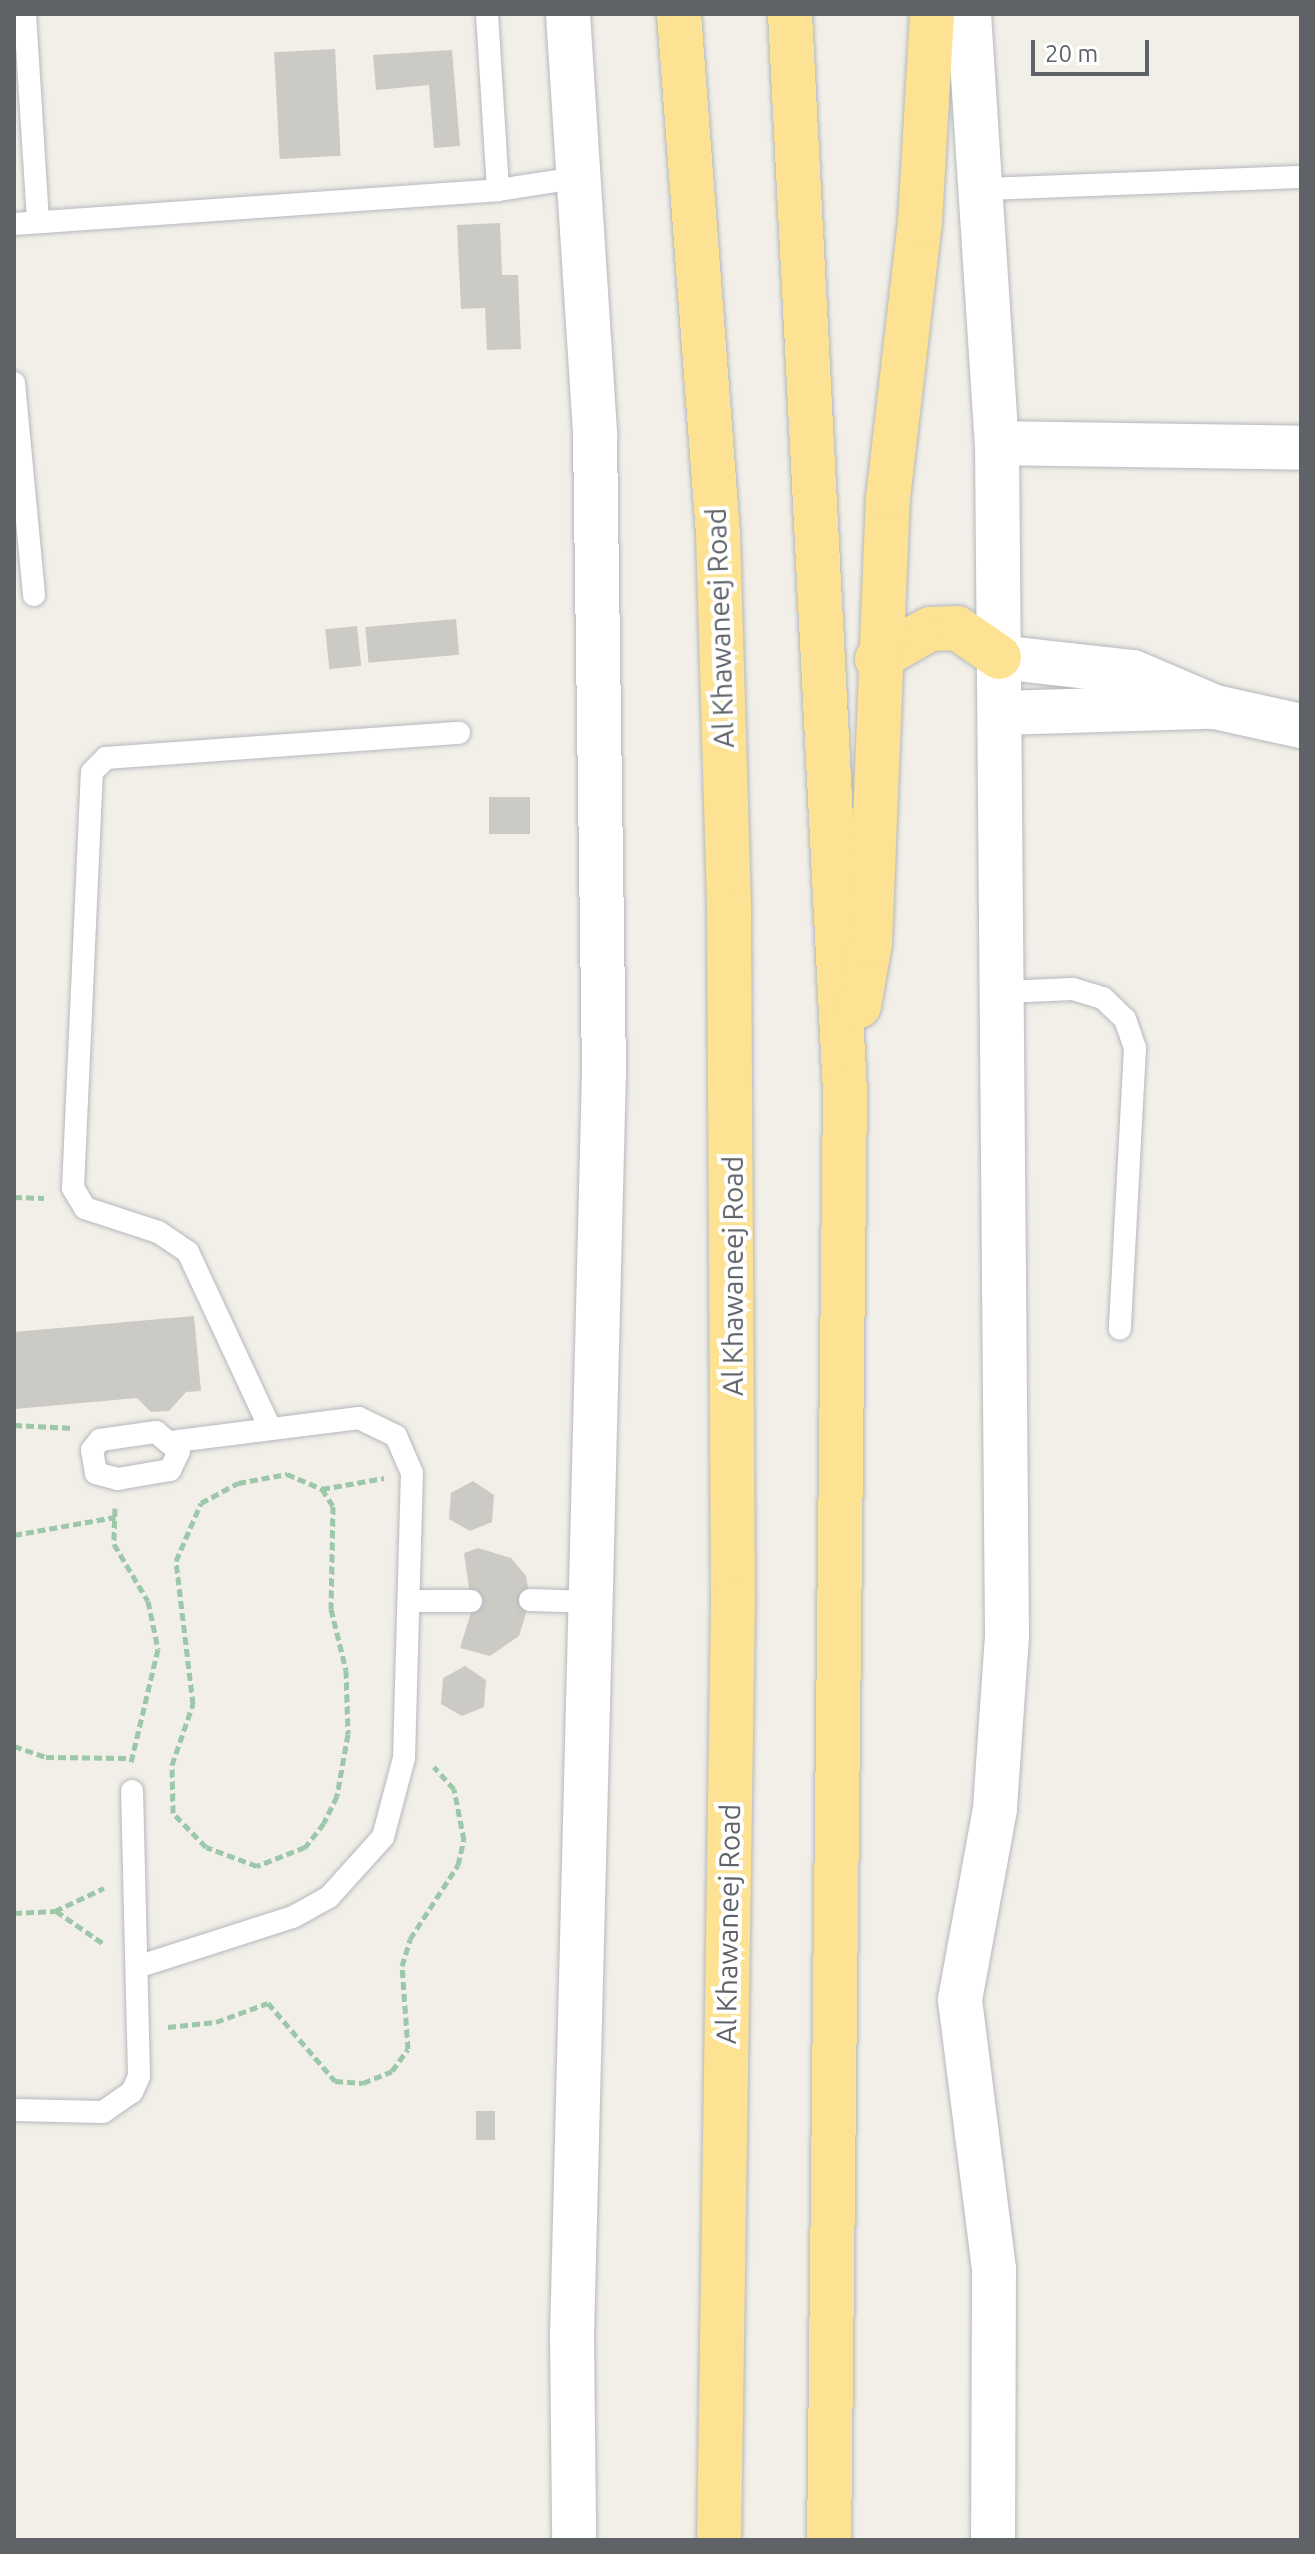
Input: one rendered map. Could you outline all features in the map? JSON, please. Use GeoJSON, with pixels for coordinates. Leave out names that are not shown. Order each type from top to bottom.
{"type":"FeatureCollection","features":[{"type":"Feature","properties":{"kind":"highway","name":"Al Khawaneej Road"},"geometry":{"type":"LineString","coordinates":[[679,14],[718,534],[729,910],[733,1600],[719,2540]]}},
{"type":"Feature","properties":{"kind":"highway"},"geometry":{"type":"LineString","coordinates":[[790,14],[845,1091],[829,2540]]}},
{"type":"Feature","properties":{"kind":"highway"},"geometry":{"type":"LineString","coordinates":[[845,1091],[870,943],[877,659],[920,222],[932,14]]}},
{"type":"Feature","properties":{"kind":"highway"},"geometry":{"type":"LineString","coordinates":[[877,659],[930,629],[957,628],[999,657]]}},
{"type":"Feature","properties":{"kind":"street"},"geometry":{"type":"LineString","coordinates":[[568,14],[582,177],[602,743],[604,1072],[572,2334],[574,2540]]}},
{"type":"Feature","properties":{"kind":"street"},"geometry":{"type":"LineString","coordinates":[[969,14],[984,189],[997,443],[1003,992],[1004,1723],[960,2000],[994,2269],[993,2540]]}},
{"type":"Feature","properties":{"kind":"street"},"geometry":{"type":"LineString","coordinates":[[997,443],[1301,448]]}},
{"type":"Feature","properties":{"kind":"street"},"geometry":{"type":"LineString","coordinates":[[999,657],[1118,669],[1215,707],[1301,726]]}},
{"type":"Feature","properties":{"kind":"street"},"geometry":{"type":"LineString","coordinates":[[1001,713],[1215,707]]}},
{"type":"Feature","properties":{"kind":"lane"},"geometry":{"type":"LineString","coordinates":[[25,14],[38,222]]}},
{"type":"Feature","properties":{"kind":"lane"},"geometry":{"type":"LineString","coordinates":[[487,14],[498,190]]}},
{"type":"Feature","properties":{"kind":"lane"},"geometry":{"type":"LineString","coordinates":[[14,224],[498,190],[582,177]]}},
{"type":"Feature","properties":{"kind":"lane"},"geometry":{"type":"LineString","coordinates":[[984,189],[1301,177]]}},
{"type":"Feature","properties":{"kind":"lane"},"geometry":{"type":"LineString","coordinates":[[14,383],[34,595]]}},
{"type":"Feature","properties":{"kind":"lane"},"geometry":{"type":"LineString","coordinates":[[270,1428],[188,1252],[158,1232],[85,1208],[73,1188],[92,772],[106,758],[459,733]]}},
{"type":"Feature","properties":{"kind":"lane"},"geometry":{"type":"LineString","coordinates":[[1003,992],[1073,989],[1103,998],[1125,1019],[1135,1048],[1120,1329]]}},
{"type":"Feature","properties":{"kind":"lane"},"geometry":{"type":"LineString","coordinates":[[137,1967],[268,1926],[329,1897],[383,1837],[398,1798],[405,1735],[412,1473],[401,1444],[379,1423],[359,1418],[176,1441],[156,1432],[100,1440],[91,1461],[96,1473],[118,1479],[170,1470],[176,1441]]}},
{"type":"Feature","properties":{"kind":"lane"},"geometry":{"type":"LineString","coordinates":[[530,1600],[592,1602]]}},
{"type":"Feature","properties":{"kind":"lane"},"geometry":{"type":"LineString","coordinates":[[409,1601],[471,1601]]}},
{"type":"Feature","properties":{"kind":"lane"},"geometry":{"type":"LineString","coordinates":[[14,2110],[103,2112],[119,2105],[139,2076],[132,1791]]}},
{"type":"Feature","properties":{"kind":"path"},"geometry":{"type":"LineString","coordinates":[[14,1425],[65,1425],[100,1440]]}},
{"type":"Feature","properties":{"kind":"path"},"geometry":{"type":"LineString","coordinates":[[322,1489],[336,1527],[331,1609],[350,1702],[343,1766],[337,1796],[305,1847],[257,1866],[206,1847],[173,1813],[172,1765],[193,1704],[176,1603],[179,1540],[201,1503],[238,1483],[287,1474],[322,1489],[412,1473]]}},
{"type":"Feature","properties":{"kind":"path"},"geometry":{"type":"LineString","coordinates":[[118,1479],[115,1517],[118,1557],[148,1601],[158,1636],[131,1758],[132,1791]]}},
{"type":"Feature","properties":{"kind":"path"},"geometry":{"type":"LineString","coordinates":[[14,1535],[115,1517]]}},
{"type":"Feature","properties":{"kind":"path"},"geometry":{"type":"LineString","coordinates":[[139,2030],[216,2022],[268,2003],[335,2081],[363,2083],[402,2062],[409,2034],[402,1966],[410,1939],[458,1865],[464,1840],[454,1789],[405,1735]]}},
{"type":"Feature","properties":{"kind":"path"},"geometry":{"type":"LineString","coordinates":[[14,1746],[46,1757],[131,1758]]}},
{"type":"Feature","properties":{"kind":"path"},"geometry":{"type":"LineString","coordinates":[[14,1913],[55,1911],[134,1874]]}},
{"type":"Feature","properties":{"kind":"path"},"geometry":{"type":"LineString","coordinates":[[55,1911],[137,1967]]}},
{"type":"Feature","properties":{"kind":"building"},"geometry":{"type":"Polygon","coordinates":[[[335,49],[341,156],[280,159],[274,52],[335,49]]]}},
{"type":"Feature","properties":{"kind":"building"},"geometry":{"type":"Polygon","coordinates":[[[452,50],[460,146],[434,148],[429,85],[376,90],[373,55],[452,50]]]}},
{"type":"Feature","properties":{"kind":"building"},"geometry":{"type":"Polygon","coordinates":[[[500,223],[502,275],[518,275],[521,349],[487,350],[485,308],[461,309],[457,225],[500,223]]]}},
{"type":"Feature","properties":{"kind":"building"},"geometry":{"type":"Polygon","coordinates":[[[456,619],[459,655],[368,663],[365,627],[456,619]]]}},
{"type":"Feature","properties":{"kind":"building"},"geometry":{"type":"Polygon","coordinates":[[[357,626],[361,666],[329,669],[325,629],[357,626]]]}},
{"type":"Feature","properties":{"kind":"building"},"geometry":{"type":"Polygon","coordinates":[[[489,797],[530,797],[530,834],[489,834],[489,797]]]}},
{"type":"Feature","properties":{"kind":"building"},"geometry":{"type":"Polygon","coordinates":[[[194,1316],[201,1391],[186,1392],[169,1411],[151,1412],[137,1398],[15,1409],[14,1332],[194,1316]]]}},
{"type":"Feature","properties":{"kind":"building"},"geometry":{"type":"Polygon","coordinates":[[[473,1481],[494,1495],[492,1522],[470,1531],[449,1519],[451,1493],[473,1481]]]}},
{"type":"Feature","properties":{"kind":"building"},"geometry":{"type":"Polygon","coordinates":[[[478,1548],[511,1558],[526,1576],[530,1600],[519,1636],[490,1656],[460,1648],[472,1609],[464,1553],[478,1548]]]}},
{"type":"Feature","properties":{"kind":"building"},"geometry":{"type":"Polygon","coordinates":[[[465,1666],[486,1680],[484,1707],[462,1716],[441,1704],[443,1678],[465,1666]]]}},
{"type":"Feature","properties":{"kind":"building"},"geometry":{"type":"Polygon","coordinates":[[[476,2111],[495,2111],[495,2140],[476,2140],[476,2111]]]}}]}
